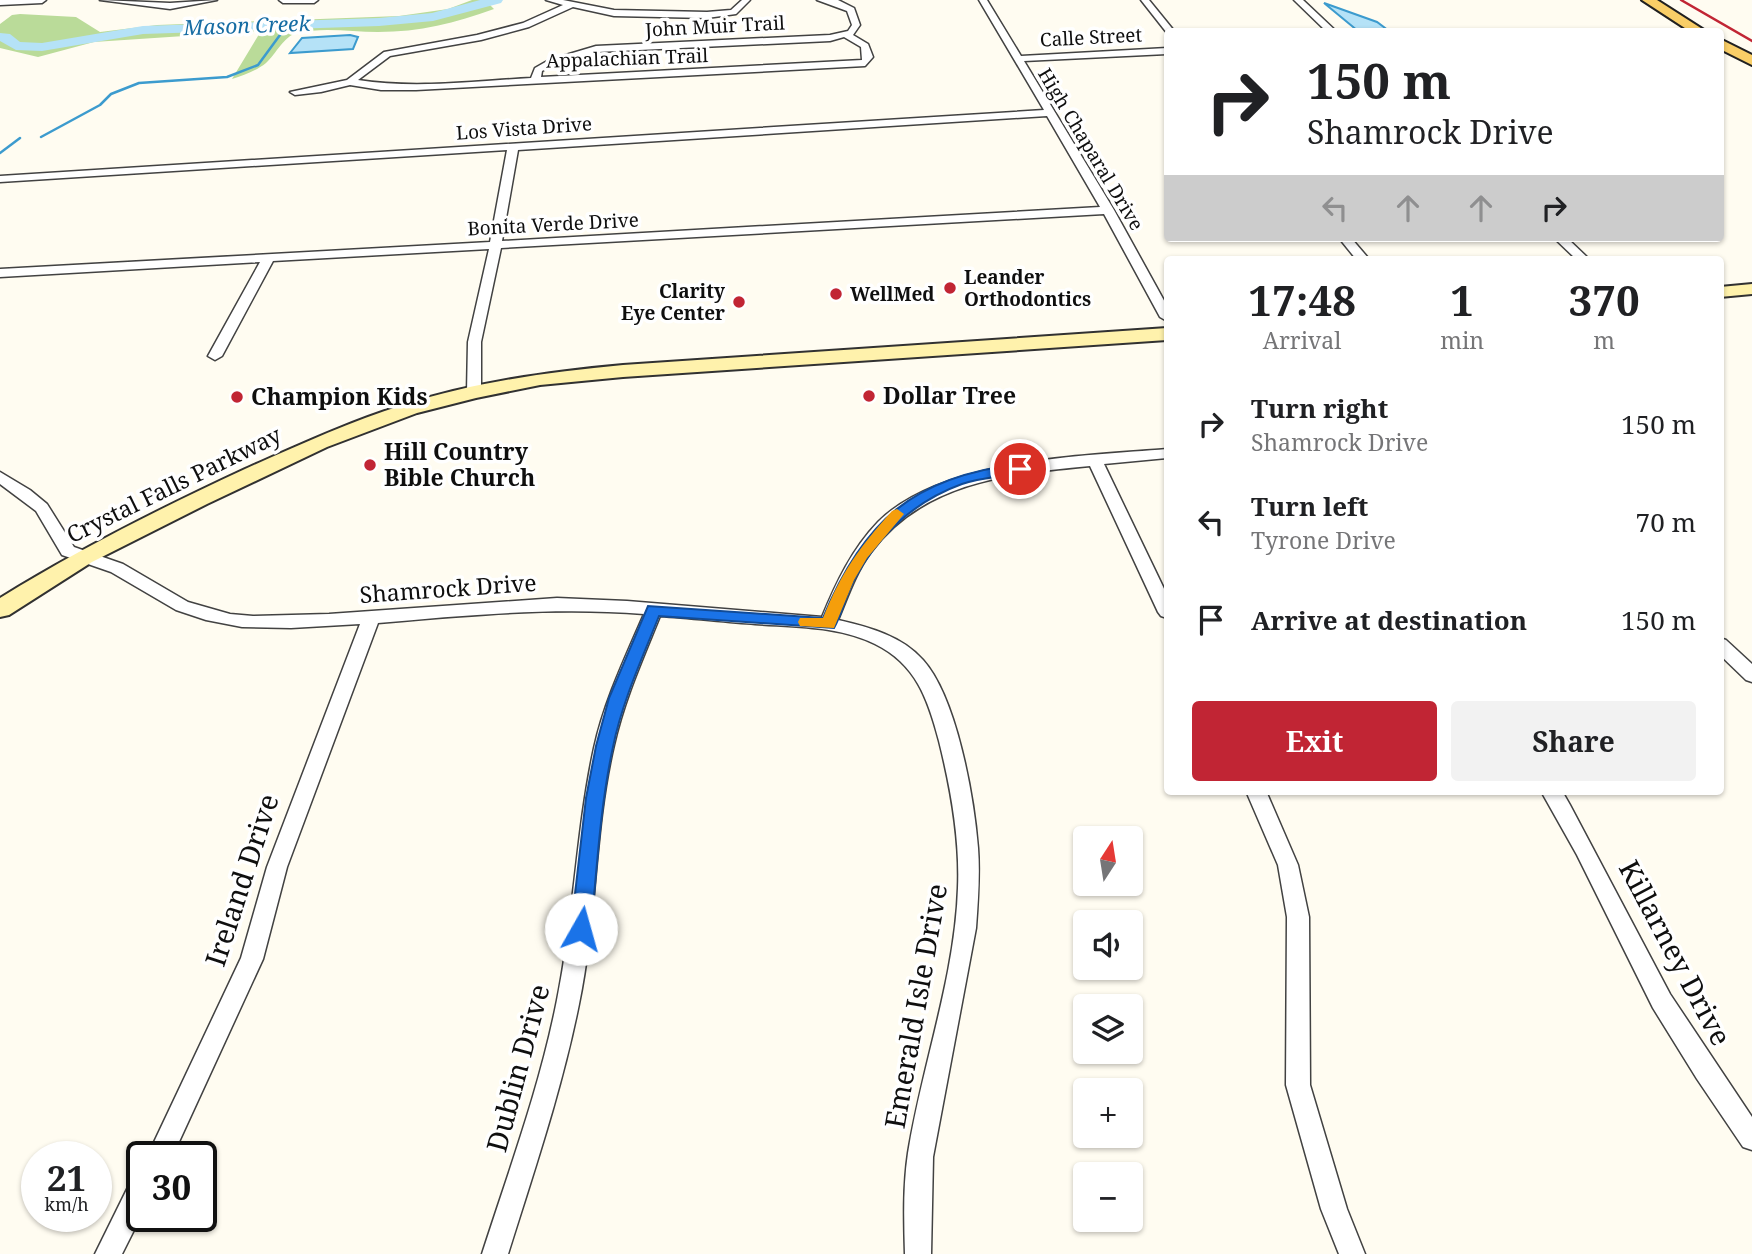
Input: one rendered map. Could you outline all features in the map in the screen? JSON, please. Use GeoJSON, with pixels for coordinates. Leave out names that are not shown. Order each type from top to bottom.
{"type":"FeatureCollection","features":[{"type":"Feature","properties":{"kind":"main road"},"geometry":{"type":"LineString","coordinates":[[1648,0],[1694,28]]}},
{"type":"Feature","properties":{"kind":"main road"},"geometry":{"type":"LineString","coordinates":[[1724,45],[1752,61]]}},
{"type":"Feature","properties":{"kind":"main road"},"geometry":{"type":"LineString","coordinates":[[1724,292],[1752,289]]}},
{"type":"Feature","properties":{"kind":"main road","name":"Crystal Falls Parkway"},"geometry":{"type":"LineString","coordinates":[[0,609],[84,557],[320,443],[410,409],[474,392],[540,380],[623,371],[1164,334]]}},
{"type":"Feature","properties":{"kind":"street"},"geometry":{"type":"LineString","coordinates":[[0,2],[42,0]]}},
{"type":"Feature","properties":{"kind":"street"},"geometry":{"type":"LineString","coordinates":[[104,0],[177,6],[213,0]]}},
{"type":"Feature","properties":{"kind":"street"},"geometry":{"type":"LineString","coordinates":[[283,0],[314,0]]}},
{"type":"Feature","properties":{"kind":"street"},"geometry":{"type":"LineString","coordinates":[[550,0],[614,13],[670,15],[726,13],[741,7],[746,0]]}},
{"type":"Feature","properties":{"kind":"street"},"geometry":{"type":"LineString","coordinates":[[821,0],[835,1],[852,12],[855,26],[846,35]]}},
{"type":"Feature","properties":{"kind":"street","name":"High Chaparal Drive"},"geometry":{"type":"LineString","coordinates":[[983,0],[1108,210],[1164,312]]}},
{"type":"Feature","properties":{"kind":"street"},"geometry":{"type":"LineString","coordinates":[[1144,0],[1168,28]]}},
{"type":"Feature","properties":{"kind":"street"},"geometry":{"type":"LineString","coordinates":[[1298,0],[1328,28]]}},
{"type":"Feature","properties":{"kind":"street"},"geometry":{"type":"LineString","coordinates":[[670,15],[675,3]]}},
{"type":"Feature","properties":{"kind":"street"},"geometry":{"type":"LineString","coordinates":[[295,92],[350,82],[387,54],[478,38],[526,25],[571,5]]}},
{"type":"Feature","properties":{"kind":"street","name":"Appalachian Trail"},"geometry":{"type":"LineString","coordinates":[[350,82],[380,87],[865,63],[869,57],[865,46],[846,35]]}},
{"type":"Feature","properties":{"kind":"street","name":"John Muir Trail"},"geometry":{"type":"LineString","coordinates":[[535,80],[538,70],[552,62],[596,49],[823,39],[846,35]]}},
{"type":"Feature","properties":{"kind":"street","name":"Calle Street"},"geometry":{"type":"LineString","coordinates":[[1016,59],[1164,51]]}},
{"type":"Feature","properties":{"kind":"street","name":"Los Vista Drive"},"geometry":{"type":"LineString","coordinates":[[0,179],[1050,113]]}},
{"type":"Feature","properties":{"kind":"street"},"geometry":{"type":"LineString","coordinates":[[474,392],[470,369],[474,343],[513,147]]}},
{"type":"Feature","properties":{"kind":"street","name":"Bonita Verde Drive"},"geometry":{"type":"LineString","coordinates":[[0,272],[1108,210]]}},
{"type":"Feature","properties":{"kind":"street"},"geometry":{"type":"LineString","coordinates":[[1348,242],[1360,256]]}},
{"type":"Feature","properties":{"kind":"street"},"geometry":{"type":"LineString","coordinates":[[1564,242],[1580,256]]}},
{"type":"Feature","properties":{"kind":"street"},"geometry":{"type":"LineString","coordinates":[[215,356],[268,257]]}},
{"type":"Feature","properties":{"kind":"street"},"geometry":{"type":"LineString","coordinates":[[828,624],[846,580],[861,555],[890,519],[940,487],[983,474],[1164,453]]}},
{"type":"Feature","properties":{"kind":"street"},"geometry":{"type":"LineString","coordinates":[[1095,460],[1164,606]]}},
{"type":"Feature","properties":{"kind":"street"},"geometry":{"type":"LineString","coordinates":[[0,477],[35,498],[47,512],[68,551],[84,557]]}},
{"type":"Feature","properties":{"kind":"street","name":"Shamrock Drive"},"geometry":{"type":"LineString","coordinates":[[84,557],[113,566],[166,599],[205,614],[250,622],[372,617],[559,604],[828,624]]}},
{"type":"Feature","properties":{"kind":"street","name":"Dublin Drive"},"geometry":{"type":"LineString","coordinates":[[495,1254],[545,1097],[568,1003],[581,929],[595,798],[604,746],[618,698],[654,610]]}},
{"type":"Feature","properties":{"kind":"street","name":"Ireland Drive"},"geometry":{"type":"LineString","coordinates":[[166,1141],[251,959],[277,867],[372,617]]}},
{"type":"Feature","properties":{"kind":"street","name":"Emerald Isle Drive"},"geometry":{"type":"LineString","coordinates":[[828,624],[865,633],[895,647],[927,677],[938,702],[965,821],[968,873],[965,918],[920,1158],[918,1254]]}},
{"type":"Feature","properties":{"kind":"street"},"geometry":{"type":"LineString","coordinates":[[1724,648],[1752,675]]}},
{"type":"Feature","properties":{"kind":"street"},"geometry":{"type":"LineString","coordinates":[[1258,795],[1288,865],[1298,917],[1298,1086],[1334,1209],[1352,1254]]}},
{"type":"Feature","properties":{"kind":"street","name":"Killarney Drive"},"geometry":{"type":"LineString","coordinates":[[1553,795],[1592,861],[1634,951],[1669,1015],[1752,1138]]}},
{"type":"Feature","properties":{"kind":"street"},"geometry":{"type":"LineString","coordinates":[[108,1254],[126,1218]]}},
{"type":"Feature","properties":{"kind":"green space"},"geometry":{"type":"Polygon","coordinates":[[[472,0],[485,0],[494,9],[451,22],[408,30],[327,30],[297,33],[288,38],[262,66],[232,79],[261,31],[94,42],[38,57],[0,48],[0,24],[12,15],[20,14],[76,17],[100,32],[157,25],[399,16],[448,9],[472,0]]]}},
{"type":"Feature","properties":{"kind":"water"},"geometry":{"type":"Polygon","coordinates":[[[1324,3],[1377,22],[1385,28],[1354,28],[1324,3]]]}},
{"type":"Feature","properties":{"kind":"water"},"geometry":{"type":"Polygon","coordinates":[[[350,35],[358,37],[353,49],[290,53],[302,38],[350,35]]]}},
{"type":"Feature","properties":{"kind":"waterway","name":"Mason Creek"},"geometry":{"type":"LineString","coordinates":[[0,37],[5,37],[16,46],[42,47],[143,30],[379,22],[433,17],[496,0]]}},
{"type":"Feature","properties":{"kind":"waterway"},"geometry":{"type":"LineString","coordinates":[[41,137],[100,105],[111,94],[139,83],[227,77],[258,65],[288,24]]}},
{"type":"Feature","properties":{"kind":"waterway"},"geometry":{"type":"LineString","coordinates":[[0,153],[20,138]]}},
{"type":"Feature","properties":{"kind":"railway"},"geometry":{"type":"LineString","coordinates":[[1681,0],[1752,41]]}},
{"type":"Feature","properties":{"kind":"slow traffic"},"geometry":{"type":"LineString","coordinates":[[806,622],[828,624],[846,580],[861,555],[897,514]]}},
{"type":"Feature","properties":{"kind":"place","name":"Leander Orthodontics"},"geometry":{"type":"Point","coordinates":[950,288]}},
{"type":"Feature","properties":{"kind":"place","name":"WellMed"},"geometry":{"type":"Point","coordinates":[836,294]}},
{"type":"Feature","properties":{"kind":"place","name":"Clarity Eye Center"},"geometry":{"type":"Point","coordinates":[739,302]}},
{"type":"Feature","properties":{"kind":"place","name":"Dollar Tree"},"geometry":{"type":"Point","coordinates":[869,396]}},
{"type":"Feature","properties":{"kind":"place","name":"Champion Kids"},"geometry":{"type":"Point","coordinates":[237,397]}},
{"type":"Feature","properties":{"kind":"place","name":"Hill Country Bible Church"},"geometry":{"type":"Point","coordinates":[370,465]}},
{"type":"Feature","properties":{"kind":"route"},"geometry":{"type":"LineString","coordinates":[[581,929],[595,798],[604,746],[618,698],[654,610],[828,624],[846,580],[861,555],[890,519],[901,510],[940,487],[995,471],[1020,469]]}}]}
